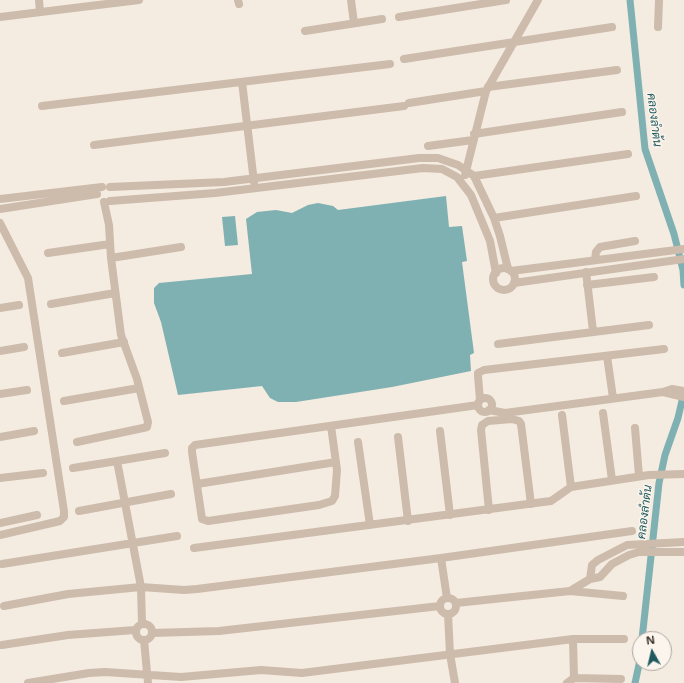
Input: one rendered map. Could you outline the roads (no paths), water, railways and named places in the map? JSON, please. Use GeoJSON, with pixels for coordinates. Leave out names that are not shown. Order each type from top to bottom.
{"type":"FeatureCollection","features":[{"type":"Feature","properties":{"kind":"street"},"geometry":{"type":"LineString","coordinates":[[39,0],[40,12]]}},
{"type":"Feature","properties":{"kind":"street"},"geometry":{"type":"LineString","coordinates":[[0,17],[136,0]]}},
{"type":"Feature","properties":{"kind":"street"},"geometry":{"type":"LineString","coordinates":[[351,0],[354,23]]}},
{"type":"Feature","properties":{"kind":"street"},"geometry":{"type":"LineString","coordinates":[[399,17],[506,0]]}},
{"type":"Feature","properties":{"kind":"street"},"geometry":{"type":"LineString","coordinates":[[463,183],[487,89],[538,0]]}},
{"type":"Feature","properties":{"kind":"street"},"geometry":{"type":"LineString","coordinates":[[658,27],[659,0]]}},
{"type":"Feature","properties":{"kind":"street"},"geometry":{"type":"LineString","coordinates":[[305,31],[382,19]]}},
{"type":"Feature","properties":{"kind":"street"},"geometry":{"type":"LineString","coordinates":[[404,59],[516,40],[612,27]]}},
{"type":"Feature","properties":{"kind":"street"},"geometry":{"type":"LineString","coordinates":[[42,106],[390,64]]}},
{"type":"Feature","properties":{"kind":"street"},"geometry":{"type":"LineString","coordinates":[[94,145],[407,105],[487,89],[617,70]]}},
{"type":"Feature","properties":{"kind":"street"},"geometry":{"type":"LineString","coordinates":[[242,82],[246,126],[255,188]]}},
{"type":"Feature","properties":{"kind":"street"},"geometry":{"type":"LineString","coordinates":[[428,146],[622,112]]}},
{"type":"Feature","properties":{"kind":"street"},"geometry":{"type":"LineString","coordinates":[[474,176],[628,154]]}},
{"type":"Feature","properties":{"kind":"street"},"geometry":{"type":"LineString","coordinates":[[0,199],[103,189],[224,182],[430,157],[447,160],[467,170],[474,176],[494,218],[510,270],[515,276],[514,283],[510,288],[501,289],[494,282],[496,273],[495,260],[490,241],[474,202],[463,183],[452,173],[433,168],[255,188],[107,202],[99,199],[103,189]]}},
{"type":"Feature","properties":{"kind":"street"},"geometry":{"type":"LineString","coordinates":[[348,166],[350,177]]}},
{"type":"Feature","properties":{"kind":"street"},"geometry":{"type":"LineString","coordinates":[[0,210],[103,189],[114,194],[107,202],[111,258],[121,335],[139,388],[148,422],[147,426],[77,442]]}},
{"type":"Feature","properties":{"kind":"street"},"geometry":{"type":"LineString","coordinates":[[494,218],[636,196]]}},
{"type":"Feature","properties":{"kind":"street"},"geometry":{"type":"LineString","coordinates":[[0,223],[28,278],[64,511],[64,517],[60,521],[0,535]]}},
{"type":"Feature","properties":{"kind":"street"},"geometry":{"type":"LineString","coordinates":[[595,260],[596,252],[600,247],[635,241]]}},
{"type":"Feature","properties":{"kind":"street"},"geometry":{"type":"LineString","coordinates":[[48,253],[110,244]]}},
{"type":"Feature","properties":{"kind":"street"},"geometry":{"type":"LineString","coordinates":[[111,258],[181,247]]}},
{"type":"Feature","properties":{"kind":"street"},"geometry":{"type":"LineString","coordinates":[[496,273],[499,270],[510,270],[684,249]]}},
{"type":"Feature","properties":{"kind":"street"},"geometry":{"type":"LineString","coordinates":[[625,256],[627,266]]}},
{"type":"Feature","properties":{"kind":"street"},"geometry":{"type":"LineString","coordinates":[[514,283],[684,259]]}},
{"type":"Feature","properties":{"kind":"street"},"geometry":{"type":"LineString","coordinates":[[586,272],[593,332]]}},
{"type":"Feature","properties":{"kind":"street"},"geometry":{"type":"LineString","coordinates":[[587,284],[654,276]]}},
{"type":"Feature","properties":{"kind":"street"},"geometry":{"type":"LineString","coordinates":[[51,304],[115,293]]}},
{"type":"Feature","properties":{"kind":"street"},"geometry":{"type":"LineString","coordinates":[[0,308],[19,305]]}},
{"type":"Feature","properties":{"kind":"street"},"geometry":{"type":"LineString","coordinates":[[498,344],[649,325]]}},
{"type":"Feature","properties":{"kind":"street"},"geometry":{"type":"LineString","coordinates":[[62,353],[124,342]]}},
{"type":"Feature","properties":{"kind":"street"},"geometry":{"type":"LineString","coordinates":[[0,351],[24,347]]}},
{"type":"Feature","properties":{"kind":"street"},"geometry":{"type":"LineString","coordinates":[[479,403],[478,373],[484,370],[664,349]]}},
{"type":"Feature","properties":{"kind":"street"},"geometry":{"type":"LineString","coordinates":[[607,356],[612,398]]}},
{"type":"Feature","properties":{"kind":"street"},"geometry":{"type":"LineString","coordinates":[[64,401],[139,388]]}},
{"type":"Feature","properties":{"kind":"street"},"geometry":{"type":"LineString","coordinates":[[0,394],[27,390]]}},
{"type":"Feature","properties":{"kind":"street"},"geometry":{"type":"LineString","coordinates":[[332,426],[336,462],[335,496],[332,501],[318,505],[208,521],[202,519],[192,452],[192,448],[195,445],[332,426],[479,403],[485,398],[490,401],[492,405],[489,410],[505,413],[612,398],[684,391]]}},
{"type":"Feature","properties":{"kind":"street"},"geometry":{"type":"LineString","coordinates":[[668,392],[684,397]]}},
{"type":"Feature","properties":{"kind":"street"},"geometry":{"type":"LineString","coordinates":[[603,413],[612,480]]}},
{"type":"Feature","properties":{"kind":"street"},"geometry":{"type":"LineString","coordinates":[[562,415],[571,487]]}},
{"type":"Feature","properties":{"kind":"street"},"geometry":{"type":"LineString","coordinates":[[489,510],[481,430],[482,424],[488,421],[512,419],[519,421],[521,424],[531,504]]}},
{"type":"Feature","properties":{"kind":"street"},"geometry":{"type":"LineString","coordinates":[[635,428],[639,476]]}},
{"type":"Feature","properties":{"kind":"street"},"geometry":{"type":"LineString","coordinates":[[0,437],[34,431]]}},
{"type":"Feature","properties":{"kind":"street"},"geometry":{"type":"LineString","coordinates":[[440,431],[450,515]]}},
{"type":"Feature","properties":{"kind":"street"},"geometry":{"type":"LineString","coordinates":[[398,437],[408,521]]}},
{"type":"Feature","properties":{"kind":"street"},"geometry":{"type":"LineString","coordinates":[[358,442],[370,526]]}},
{"type":"Feature","properties":{"kind":"street"},"geometry":{"type":"LineString","coordinates":[[73,468],[165,452]]}},
{"type":"Feature","properties":{"kind":"street"},"geometry":{"type":"LineString","coordinates":[[2,645],[68,635],[135,630],[142,623],[141,587],[117,461]]}},
{"type":"Feature","properties":{"kind":"street"},"geometry":{"type":"LineString","coordinates":[[197,484],[336,462]]}},
{"type":"Feature","properties":{"kind":"street"},"geometry":{"type":"LineString","coordinates":[[0,478],[43,473]]}},
{"type":"Feature","properties":{"kind":"street"},"geometry":{"type":"LineString","coordinates":[[194,548],[551,501],[571,487],[639,476],[684,474]]}},
{"type":"Feature","properties":{"kind":"street"},"geometry":{"type":"LineString","coordinates":[[79,510],[171,494]]}},
{"type":"Feature","properties":{"kind":"street"},"geometry":{"type":"LineString","coordinates":[[0,523],[37,515]]}},
{"type":"Feature","properties":{"kind":"street"},"geometry":{"type":"LineString","coordinates":[[4,606],[68,594],[141,587],[184,590],[441,558],[632,531]]}},
{"type":"Feature","properties":{"kind":"street"},"geometry":{"type":"LineString","coordinates":[[2,564],[177,536]]}},
{"type":"Feature","properties":{"kind":"street"},"geometry":{"type":"LineString","coordinates":[[570,591],[590,579],[600,577],[612,564],[621,558],[639,552],[681,552],[681,542],[627,544],[598,560],[592,566],[590,579]]}},
{"type":"Feature","properties":{"kind":"street"},"geometry":{"type":"LineString","coordinates":[[616,550],[621,558]]}},
{"type":"Feature","properties":{"kind":"street"},"geometry":{"type":"LineString","coordinates":[[441,558],[447,598]]}},
{"type":"Feature","properties":{"kind":"street"},"geometry":{"type":"LineString","coordinates":[[456,604],[570,591],[623,596]]}},
{"type":"Feature","properties":{"kind":"street"},"geometry":{"type":"LineString","coordinates":[[447,598],[452,599],[456,604],[455,610],[448,614],[442,612],[440,606],[442,601],[447,598]]}},
{"type":"Feature","properties":{"kind":"street"},"geometry":{"type":"LineString","coordinates":[[152,634],[219,632],[440,606]]}},
{"type":"Feature","properties":{"kind":"street"},"geometry":{"type":"LineString","coordinates":[[448,614],[450,654],[454,683]]}},
{"type":"Feature","properties":{"kind":"street"},"geometry":{"type":"LineString","coordinates":[[142,623],[151,627],[152,634],[148,639],[144,640]]}},
{"type":"Feature","properties":{"kind":"street"},"geometry":{"type":"LineString","coordinates":[[135,630],[137,636],[144,640]]}},
{"type":"Feature","properties":{"kind":"street"},"geometry":{"type":"LineString","coordinates":[[573,639],[574,678]]}},
{"type":"Feature","properties":{"kind":"street"},"geometry":{"type":"LineString","coordinates":[[28,683],[89,673],[105,672],[148,679],[193,677],[261,670],[302,673],[573,639],[624,639]]}},
{"type":"Feature","properties":{"kind":"street"},"geometry":{"type":"LineString","coordinates":[[144,640],[148,679]]}},
{"type":"Feature","properties":{"kind":"street"},"geometry":{"type":"LineString","coordinates":[[567,683],[574,678],[622,680]]}},
{"type":"Feature","properties":{"kind":"water"},"geometry":{"type":"Polygon","coordinates":[[[446,196],[449,227],[462,226],[467,261],[462,262],[474,353],[470,355],[471,371],[392,387],[296,402],[278,402],[270,398],[262,386],[178,395],[161,322],[154,303],[154,288],[159,283],[252,274],[246,219],[257,212],[276,210],[292,213],[308,205],[318,203],[333,206],[338,210],[446,196]]]}},
{"type":"Feature","properties":{"kind":"water"},"geometry":{"type":"Polygon","coordinates":[[[235,216],[238,245],[225,246],[222,217],[235,216]]]}},
{"type":"Feature","properties":{"kind":"waterway","name":"คลองลำต้น"},"geometry":{"type":"LineString","coordinates":[[630,0],[645,149],[674,234],[683,270],[684,285]]}},
{"type":"Feature","properties":{"kind":"waterway","name":"คลองลำต้น"},"geometry":{"type":"LineString","coordinates":[[643,631],[659,483],[665,455],[678,418],[684,392]]}},
{"type":"Feature","properties":{"kind":"waterway","name":"คลองลำต้น"},"geometry":{"type":"LineString","coordinates":[[635,683],[638,671]]}}]}
